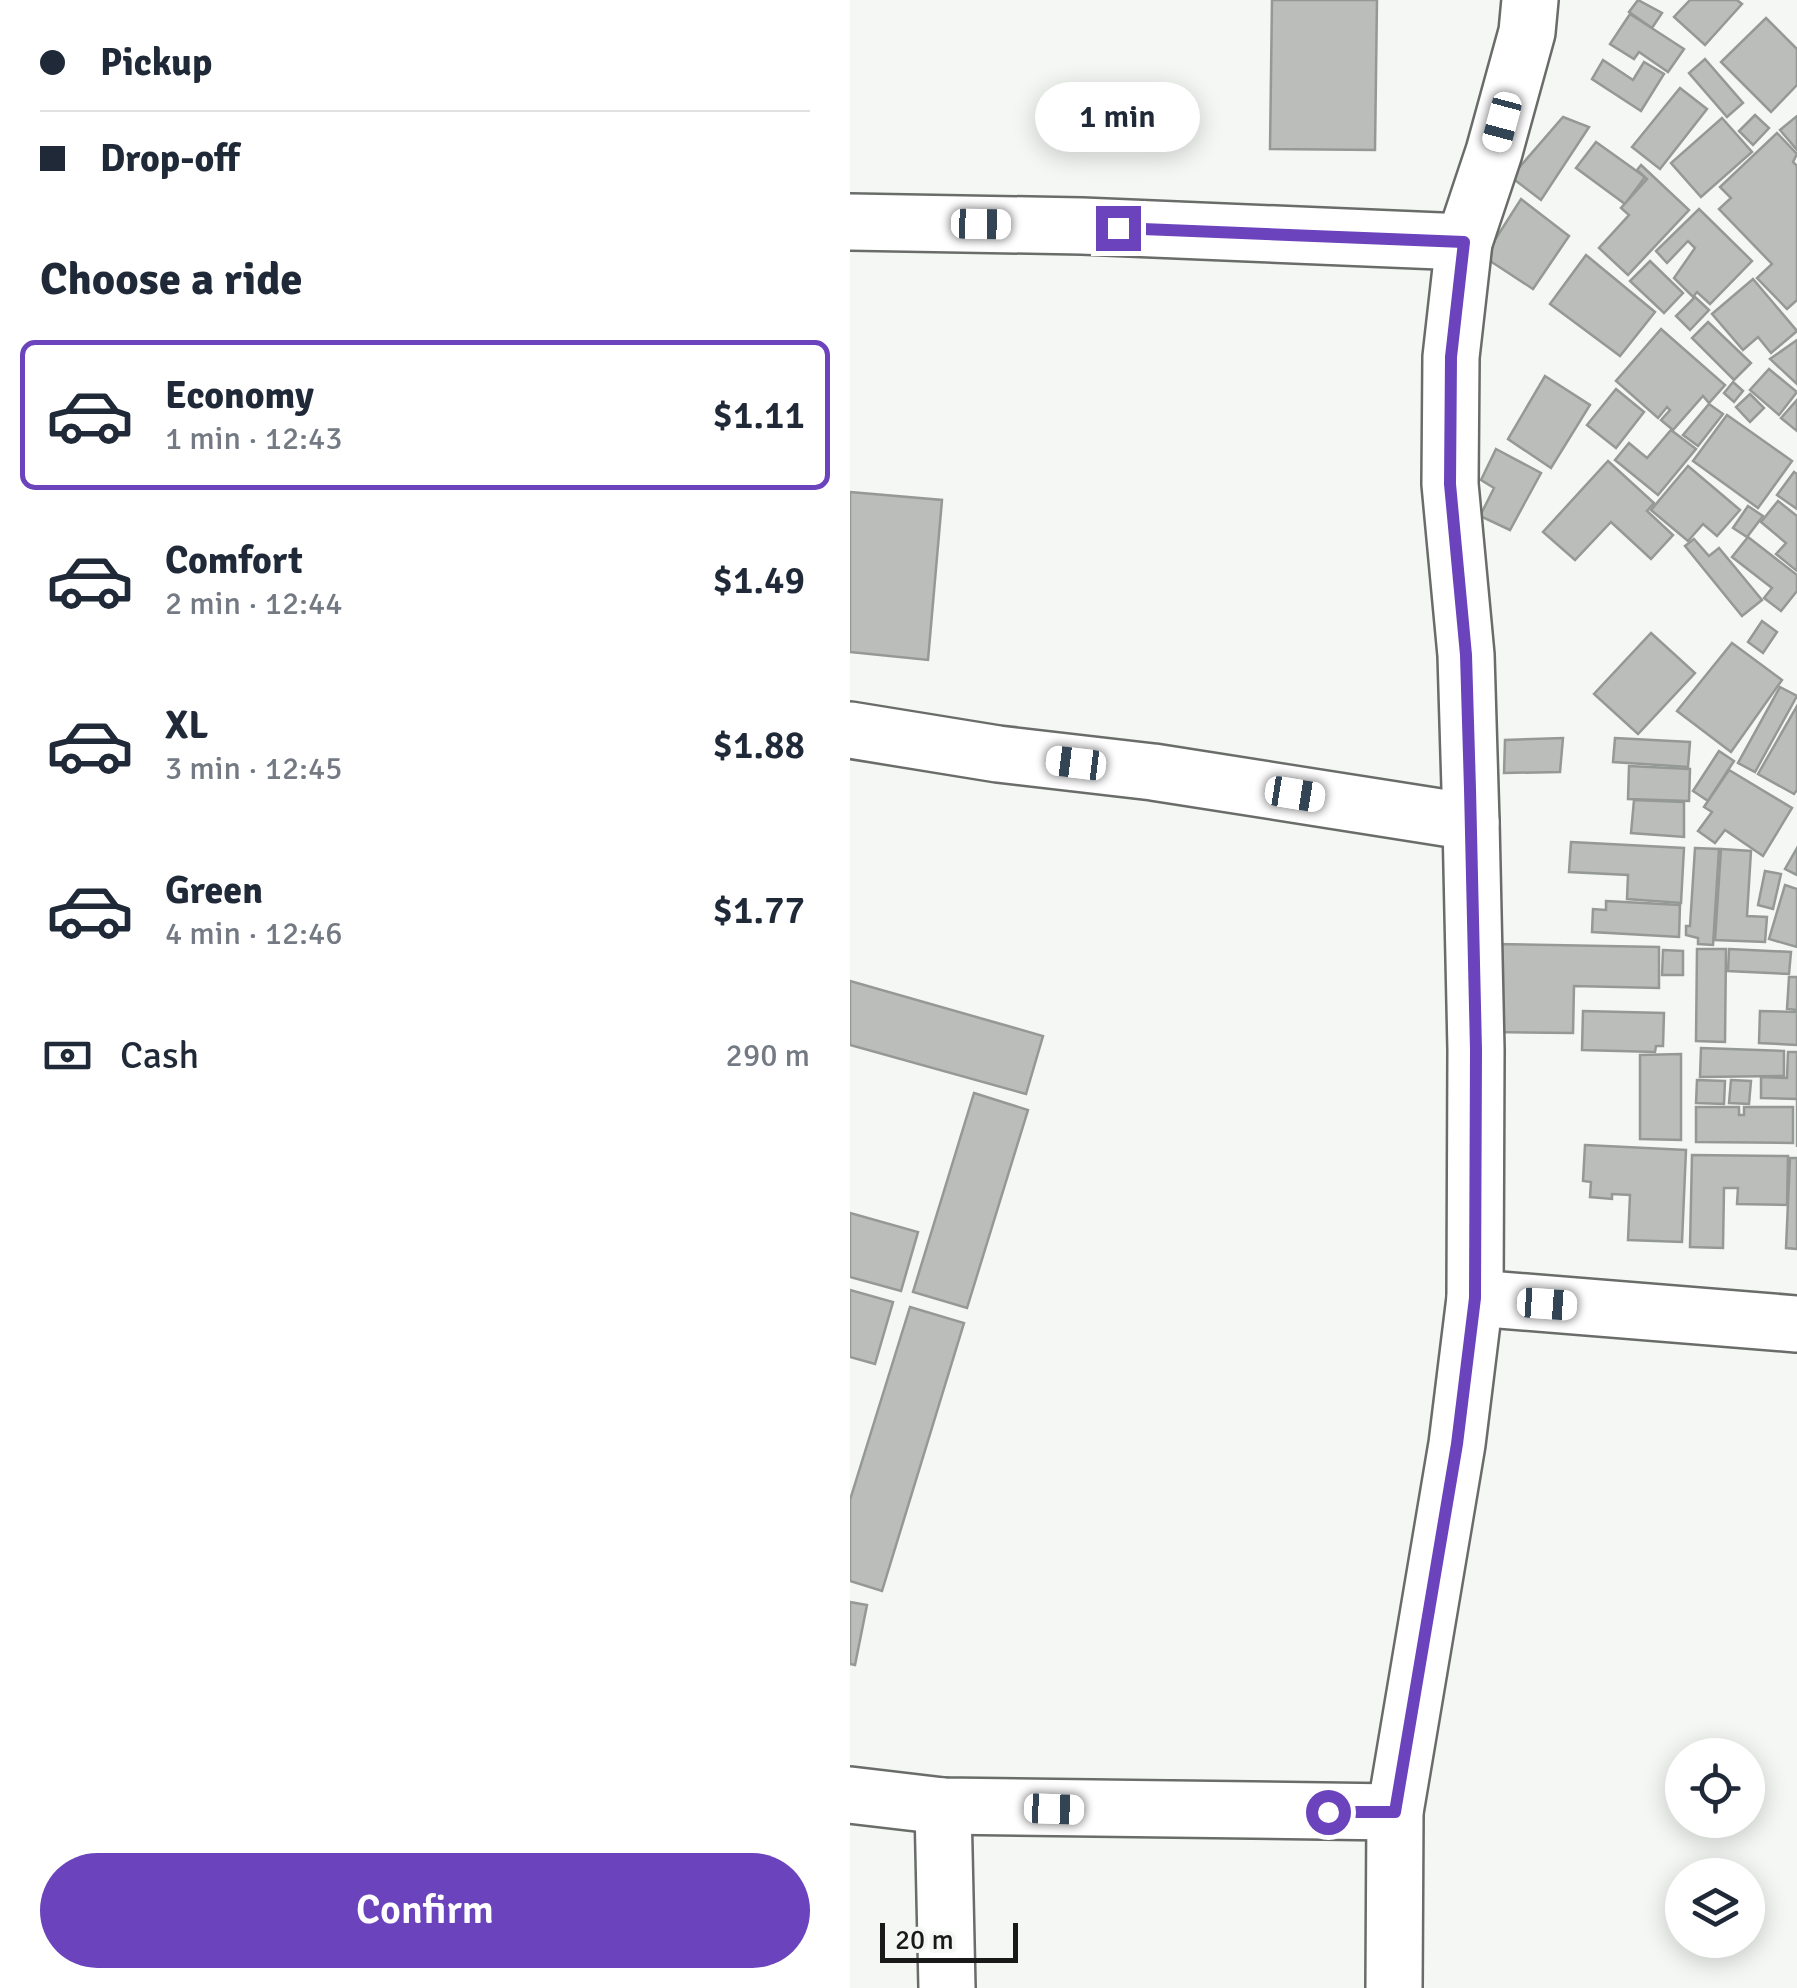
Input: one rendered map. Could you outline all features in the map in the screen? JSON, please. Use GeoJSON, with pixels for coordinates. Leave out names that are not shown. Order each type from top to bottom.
{"type":"FeatureCollection","features":[{"type":"Feature","properties":{"kind":"street"},"geometry":{"type":"LineString","coordinates":[[1394,1988],[1395,1812],[1457,1444],[1475,1298],[1476,1050],[1471,822],[1466,655],[1450,484],[1451,357],[1464,242],[1527,32],[1530,0]]}},
{"type":"Feature","properties":{"kind":"street"},"geometry":{"type":"LineString","coordinates":[[850,222],[1082,226],[1464,242]]}},
{"type":"Feature","properties":{"kind":"street"},"geometry":{"type":"LineString","coordinates":[[850,730],[1471,822]]}},
{"type":"Feature","properties":{"kind":"street"},"geometry":{"type":"LineString","coordinates":[[1475,1298],[1797,1324]]}},
{"type":"Feature","properties":{"kind":"street"},"geometry":{"type":"LineString","coordinates":[[850,1795],[942,1806],[1395,1812]]}},
{"type":"Feature","properties":{"kind":"street"},"geometry":{"type":"LineString","coordinates":[[942,1806],[947,1988]]}},
{"type":"Feature","properties":{"kind":"building"},"geometry":{"type":"Polygon","coordinates":[[[1272,0],[1377,0],[1375,150],[1270,149],[1272,0]]]}},
{"type":"Feature","properties":{"kind":"building"},"geometry":{"type":"Polygon","coordinates":[[[1638,0],[1662,13],[1652,28],[1629,12],[1638,0]]]}},
{"type":"Feature","properties":{"kind":"building"},"geometry":{"type":"Polygon","coordinates":[[[1690,0],[1737,0],[1742,4],[1705,45],[1674,17],[1690,0]]]}},
{"type":"Feature","properties":{"kind":"building"},"geometry":{"type":"Polygon","coordinates":[[[1630,14],[1684,49],[1668,72],[1639,52],[1634,59],[1610,44],[1630,14]]]}},
{"type":"Feature","properties":{"kind":"building"},"geometry":{"type":"Polygon","coordinates":[[[1766,18],[1797,49],[1797,85],[1771,112],[1721,62],[1766,18]]]}},
{"type":"Feature","properties":{"kind":"building"},"geometry":{"type":"Polygon","coordinates":[[[1705,59],[1743,103],[1727,117],[1689,73],[1705,59]]]}},
{"type":"Feature","properties":{"kind":"building"},"geometry":{"type":"Polygon","coordinates":[[[1603,60],[1633,80],[1644,62],[1664,74],[1641,111],[1592,79],[1603,60]]]}},
{"type":"Feature","properties":{"kind":"building"},"geometry":{"type":"Polygon","coordinates":[[[1680,88],[1707,109],[1660,169],[1632,147],[1680,88]]]}},
{"type":"Feature","properties":{"kind":"building"},"geometry":{"type":"Polygon","coordinates":[[[1755,115],[1769,128],[1753,145],[1739,131],[1755,115]]]}},
{"type":"Feature","properties":{"kind":"building"},"geometry":{"type":"Polygon","coordinates":[[[1797,116],[1797,150],[1780,130],[1797,116]]]}},
{"type":"Feature","properties":{"kind":"building"},"geometry":{"type":"Polygon","coordinates":[[[1563,117],[1589,127],[1541,200],[1511,177],[1563,117]]]}},
{"type":"Feature","properties":{"kind":"building"},"geometry":{"type":"Polygon","coordinates":[[[1722,118],[1752,152],[1701,197],[1671,163],[1722,118]]]}},
{"type":"Feature","properties":{"kind":"building"},"geometry":{"type":"Polygon","coordinates":[[[1777,133],[1797,154],[1793,162],[1797,166],[1797,300],[1787,309],[1757,278],[1772,264],[1719,209],[1731,198],[1720,187],[1777,133]]]}},
{"type":"Feature","properties":{"kind":"building"},"geometry":{"type":"Polygon","coordinates":[[[1596,142],[1645,177],[1625,204],[1576,168],[1596,142]]]}},
{"type":"Feature","properties":{"kind":"building"},"geometry":{"type":"Polygon","coordinates":[[[1641,165],[1689,210],[1628,275],[1599,248],[1629,215],[1621,208],[1647,179],[1637,170],[1641,165]]]}},
{"type":"Feature","properties":{"kind":"building"},"geometry":{"type":"Polygon","coordinates":[[[1521,199],[1569,236],[1533,289],[1484,257],[1521,199]]]}},
{"type":"Feature","properties":{"kind":"building"},"geometry":{"type":"Polygon","coordinates":[[[1699,209],[1752,261],[1710,304],[1697,292],[1693,297],[1674,278],[1695,248],[1688,241],[1667,263],[1656,251],[1699,209]]]}},
{"type":"Feature","properties":{"kind":"building"},"geometry":{"type":"Polygon","coordinates":[[[1586,255],[1655,312],[1620,356],[1550,304],[1586,255]]]}},
{"type":"Feature","properties":{"kind":"building"},"geometry":{"type":"Polygon","coordinates":[[[1650,261],[1683,293],[1664,313],[1630,281],[1650,261]]]}},
{"type":"Feature","properties":{"kind":"building"},"geometry":{"type":"Polygon","coordinates":[[[1753,279],[1797,331],[1771,353],[1758,337],[1743,350],[1712,314],[1753,279]]]}},
{"type":"Feature","properties":{"kind":"building"},"geometry":{"type":"Polygon","coordinates":[[[1695,297],[1709,310],[1690,330],[1676,316],[1695,297]]]}},
{"type":"Feature","properties":{"kind":"building"},"geometry":{"type":"Polygon","coordinates":[[[1708,322],[1751,363],[1734,380],[1692,338],[1708,322]]]}},
{"type":"Feature","properties":{"kind":"building"},"geometry":{"type":"Polygon","coordinates":[[[1661,329],[1725,385],[1709,403],[1703,396],[1673,430],[1661,420],[1670,410],[1667,407],[1658,418],[1616,381],[1661,329]]]}},
{"type":"Feature","properties":{"kind":"building"},"geometry":{"type":"Polygon","coordinates":[[[1797,340],[1797,384],[1770,359],[1797,340]]]}},
{"type":"Feature","properties":{"kind":"building"},"geometry":{"type":"Polygon","coordinates":[[[1769,369],[1797,392],[1779,415],[1750,390],[1769,369]]]}},
{"type":"Feature","properties":{"kind":"building"},"geometry":{"type":"Polygon","coordinates":[[[1545,376],[1590,405],[1551,468],[1508,439],[1545,376]]]}},
{"type":"Feature","properties":{"kind":"building"},"geometry":{"type":"Polygon","coordinates":[[[1733,382],[1743,391],[1734,402],[1724,393],[1733,382]]]}},
{"type":"Feature","properties":{"kind":"building"},"geometry":{"type":"Polygon","coordinates":[[[1616,389],[1644,412],[1616,448],[1587,425],[1616,389]]]}},
{"type":"Feature","properties":{"kind":"building"},"geometry":{"type":"Polygon","coordinates":[[[1750,394],[1764,408],[1750,422],[1736,407],[1750,394]]]}},
{"type":"Feature","properties":{"kind":"building"},"geometry":{"type":"Polygon","coordinates":[[[1797,400],[1797,431],[1781,418],[1797,400]]]}},
{"type":"Feature","properties":{"kind":"building"},"geometry":{"type":"Polygon","coordinates":[[[1709,404],[1723,414],[1698,446],[1683,435],[1709,404]]]}},
{"type":"Feature","properties":{"kind":"building"},"geometry":{"type":"Polygon","coordinates":[[[1727,415],[1792,461],[1758,508],[1693,461],[1727,415]]]}},
{"type":"Feature","properties":{"kind":"building"},"geometry":{"type":"Polygon","coordinates":[[[1671,430],[1696,449],[1658,495],[1615,460],[1629,443],[1647,458],[1671,430]]]}},
{"type":"Feature","properties":{"kind":"building"},"geometry":{"type":"Polygon","coordinates":[[[1496,449],[1541,473],[1510,530],[1480,516],[1494,488],[1481,480],[1496,449]]]}},
{"type":"Feature","properties":{"kind":"building"},"geometry":{"type":"Polygon","coordinates":[[[1608,461],[1654,503],[1647,511],[1673,535],[1651,559],[1611,522],[1575,560],[1543,532],[1608,461]]]}},
{"type":"Feature","properties":{"kind":"building"},"geometry":{"type":"Polygon","coordinates":[[[1688,466],[1740,510],[1717,536],[1703,524],[1688,541],[1651,510],[1688,466]]]}},
{"type":"Feature","properties":{"kind":"building"},"geometry":{"type":"Polygon","coordinates":[[[1794,472],[1797,474],[1797,509],[1777,495],[1794,472]]]}},
{"type":"Feature","properties":{"kind":"building"},"geometry":{"type":"Polygon","coordinates":[[[850,492],[942,500],[928,660],[850,652],[850,492]]]}},
{"type":"Feature","properties":{"kind":"building"},"geometry":{"type":"Polygon","coordinates":[[[1778,501],[1797,516],[1797,571],[1776,554],[1786,543],[1761,522],[1778,501]]]}},
{"type":"Feature","properties":{"kind":"building"},"geometry":{"type":"Polygon","coordinates":[[[1748,506],[1763,516],[1747,537],[1733,528],[1748,506]]]}},
{"type":"Feature","properties":{"kind":"building"},"geometry":{"type":"Polygon","coordinates":[[[1748,537],[1797,575],[1797,591],[1781,611],[1764,598],[1772,588],[1732,557],[1748,537]]]}},
{"type":"Feature","properties":{"kind":"building"},"geometry":{"type":"Polygon","coordinates":[[[1694,539],[1709,556],[1719,548],[1762,600],[1742,616],[1685,546],[1694,539]]]}},
{"type":"Feature","properties":{"kind":"building"},"geometry":{"type":"Polygon","coordinates":[[[1762,621],[1777,632],[1763,653],[1748,642],[1762,621]]]}},
{"type":"Feature","properties":{"kind":"building"},"geometry":{"type":"Polygon","coordinates":[[[1651,633],[1695,673],[1638,734],[1594,694],[1651,633]]]}},
{"type":"Feature","properties":{"kind":"building"},"geometry":{"type":"Polygon","coordinates":[[[1732,643],[1782,680],[1731,752],[1677,711],[1732,643]]]}},
{"type":"Feature","properties":{"kind":"building"},"geometry":{"type":"Polygon","coordinates":[[[1780,687],[1797,696],[1755,772],[1738,763],[1780,687]]]}},
{"type":"Feature","properties":{"kind":"building"},"geometry":{"type":"Polygon","coordinates":[[[1797,706],[1797,790],[1794,794],[1758,774],[1797,706]]]}},
{"type":"Feature","properties":{"kind":"building"},"geometry":{"type":"Polygon","coordinates":[[[1563,738],[1560,772],[1504,773],[1505,740],[1563,738]]]}},
{"type":"Feature","properties":{"kind":"building"},"geometry":{"type":"Polygon","coordinates":[[[1615,738],[1690,742],[1688,767],[1613,762],[1615,738]]]}},
{"type":"Feature","properties":{"kind":"building"},"geometry":{"type":"Polygon","coordinates":[[[1719,751],[1734,761],[1708,801],[1693,791],[1719,751]]]}},
{"type":"Feature","properties":{"kind":"building"},"geometry":{"type":"Polygon","coordinates":[[[1629,766],[1690,769],[1689,801],[1628,799],[1629,766]]]}},
{"type":"Feature","properties":{"kind":"building"},"geometry":{"type":"Polygon","coordinates":[[[1729,770],[1792,808],[1763,856],[1725,830],[1715,843],[1698,831],[1712,812],[1704,807],[1729,770]]]}},
{"type":"Feature","properties":{"kind":"building"},"geometry":{"type":"Polygon","coordinates":[[[1634,800],[1684,802],[1684,837],[1631,833],[1634,800]]]}},
{"type":"Feature","properties":{"kind":"building"},"geometry":{"type":"Polygon","coordinates":[[[1571,842],[1684,848],[1681,903],[1627,899],[1628,875],[1569,872],[1571,842]]]}},
{"type":"Feature","properties":{"kind":"building"},"geometry":{"type":"Polygon","coordinates":[[[1695,848],[1719,849],[1713,945],[1698,944],[1698,938],[1686,935],[1686,926],[1690,926],[1695,848]]]}},
{"type":"Feature","properties":{"kind":"building"},"geometry":{"type":"Polygon","coordinates":[[[1797,848],[1797,875],[1785,869],[1797,848]]]}},
{"type":"Feature","properties":{"kind":"building"},"geometry":{"type":"Polygon","coordinates":[[[1721,849],[1751,851],[1747,916],[1767,917],[1765,942],[1715,940],[1721,849]]]}},
{"type":"Feature","properties":{"kind":"building"},"geometry":{"type":"Polygon","coordinates":[[[1765,871],[1781,874],[1773,909],[1758,905],[1765,871]]]}},
{"type":"Feature","properties":{"kind":"building"},"geometry":{"type":"Polygon","coordinates":[[[1785,885],[1797,889],[1797,947],[1769,939],[1785,885]]]}},
{"type":"Feature","properties":{"kind":"building"},"geometry":{"type":"Polygon","coordinates":[[[1606,901],[1680,905],[1679,937],[1592,932],[1593,909],[1606,910],[1606,901]]]}},
{"type":"Feature","properties":{"kind":"building"},"geometry":{"type":"Polygon","coordinates":[[[1495,944],[1659,947],[1659,988],[1574,986],[1573,1033],[1494,1032],[1495,944]]]}},
{"type":"Feature","properties":{"kind":"building"},"geometry":{"type":"Polygon","coordinates":[[[1697,949],[1726,949],[1725,1042],[1696,1041],[1697,949]]]}},
{"type":"Feature","properties":{"kind":"building"},"geometry":{"type":"Polygon","coordinates":[[[1729,949],[1791,952],[1789,974],[1728,971],[1729,949]]]}},
{"type":"Feature","properties":{"kind":"building"},"geometry":{"type":"Polygon","coordinates":[[[1663,950],[1683,951],[1683,975],[1662,975],[1663,950]]]}},
{"type":"Feature","properties":{"kind":"building"},"geometry":{"type":"Polygon","coordinates":[[[1789,977],[1797,977],[1797,1010],[1787,1009],[1789,977]]]}},
{"type":"Feature","properties":{"kind":"building"},"geometry":{"type":"Polygon","coordinates":[[[850,981],[1043,1036],[1026,1094],[850,1045],[850,981]]]}},
{"type":"Feature","properties":{"kind":"building"},"geometry":{"type":"Polygon","coordinates":[[[1583,1011],[1664,1013],[1663,1046],[1656,1046],[1655,1052],[1582,1050],[1583,1011]]]}},
{"type":"Feature","properties":{"kind":"building"},"geometry":{"type":"Polygon","coordinates":[[[1760,1011],[1797,1012],[1797,1045],[1759,1043],[1760,1011]]]}},
{"type":"Feature","properties":{"kind":"building"},"geometry":{"type":"Polygon","coordinates":[[[1701,1048],[1784,1051],[1784,1076],[1700,1077],[1701,1048]]]}},
{"type":"Feature","properties":{"kind":"building"},"geometry":{"type":"Polygon","coordinates":[[[1788,1052],[1797,1052],[1797,1099],[1761,1098],[1761,1077],[1787,1078],[1788,1052]]]}},
{"type":"Feature","properties":{"kind":"building"},"geometry":{"type":"Polygon","coordinates":[[[1681,1054],[1681,1140],[1640,1139],[1640,1055],[1681,1054]]]}},
{"type":"Feature","properties":{"kind":"building"},"geometry":{"type":"Polygon","coordinates":[[[1697,1080],[1725,1081],[1724,1104],[1696,1103],[1697,1080]]]}},
{"type":"Feature","properties":{"kind":"building"},"geometry":{"type":"Polygon","coordinates":[[[1731,1080],[1751,1081],[1749,1104],[1729,1103],[1731,1080]]]}},
{"type":"Feature","properties":{"kind":"building"},"geometry":{"type":"Polygon","coordinates":[[[974,1093],[1028,1110],[967,1308],[913,1292],[974,1093]]]}},
{"type":"Feature","properties":{"kind":"building"},"geometry":{"type":"Polygon","coordinates":[[[1696,1107],[1739,1107],[1739,1115],[1744,1115],[1744,1107],[1793,1107],[1793,1143],[1696,1142],[1696,1107]]]}},
{"type":"Feature","properties":{"kind":"building"},"geometry":{"type":"Polygon","coordinates":[[[1585,1145],[1686,1150],[1682,1242],[1628,1240],[1630,1195],[1612,1194],[1612,1199],[1590,1197],[1591,1182],[1583,1181],[1585,1145]]]}},
{"type":"Feature","properties":{"kind":"building"},"geometry":{"type":"Polygon","coordinates":[[[1692,1155],[1788,1156],[1787,1205],[1737,1204],[1738,1188],[1724,1188],[1723,1248],[1690,1247],[1692,1155]]]}},
{"type":"Feature","properties":{"kind":"building"},"geometry":{"type":"Polygon","coordinates":[[[1790,1158],[1797,1158],[1797,1249],[1786,1248],[1790,1158]]]}},
{"type":"Feature","properties":{"kind":"building"},"geometry":{"type":"Polygon","coordinates":[[[850,1213],[918,1232],[901,1291],[850,1277],[850,1213]]]}},
{"type":"Feature","properties":{"kind":"building"},"geometry":{"type":"Polygon","coordinates":[[[850,1290],[893,1302],[875,1364],[850,1357],[850,1290]]]}},
{"type":"Feature","properties":{"kind":"building"},"geometry":{"type":"Polygon","coordinates":[[[910,1307],[964,1323],[882,1591],[850,1581],[850,1500],[910,1307]]]}},
{"type":"Feature","properties":{"kind":"building"},"geometry":{"type":"Polygon","coordinates":[[[850,1602],[867,1605],[855,1665],[850,1664],[850,1602]]]}},
{"type":"Feature","properties":{"kind":"route"},"geometry":{"type":"LineString","coordinates":[[1118,228],[1464,242],[1451,357],[1450,484],[1466,655],[1476,1050],[1475,1298],[1457,1444],[1395,1812],[1328,1812]]}}]}
